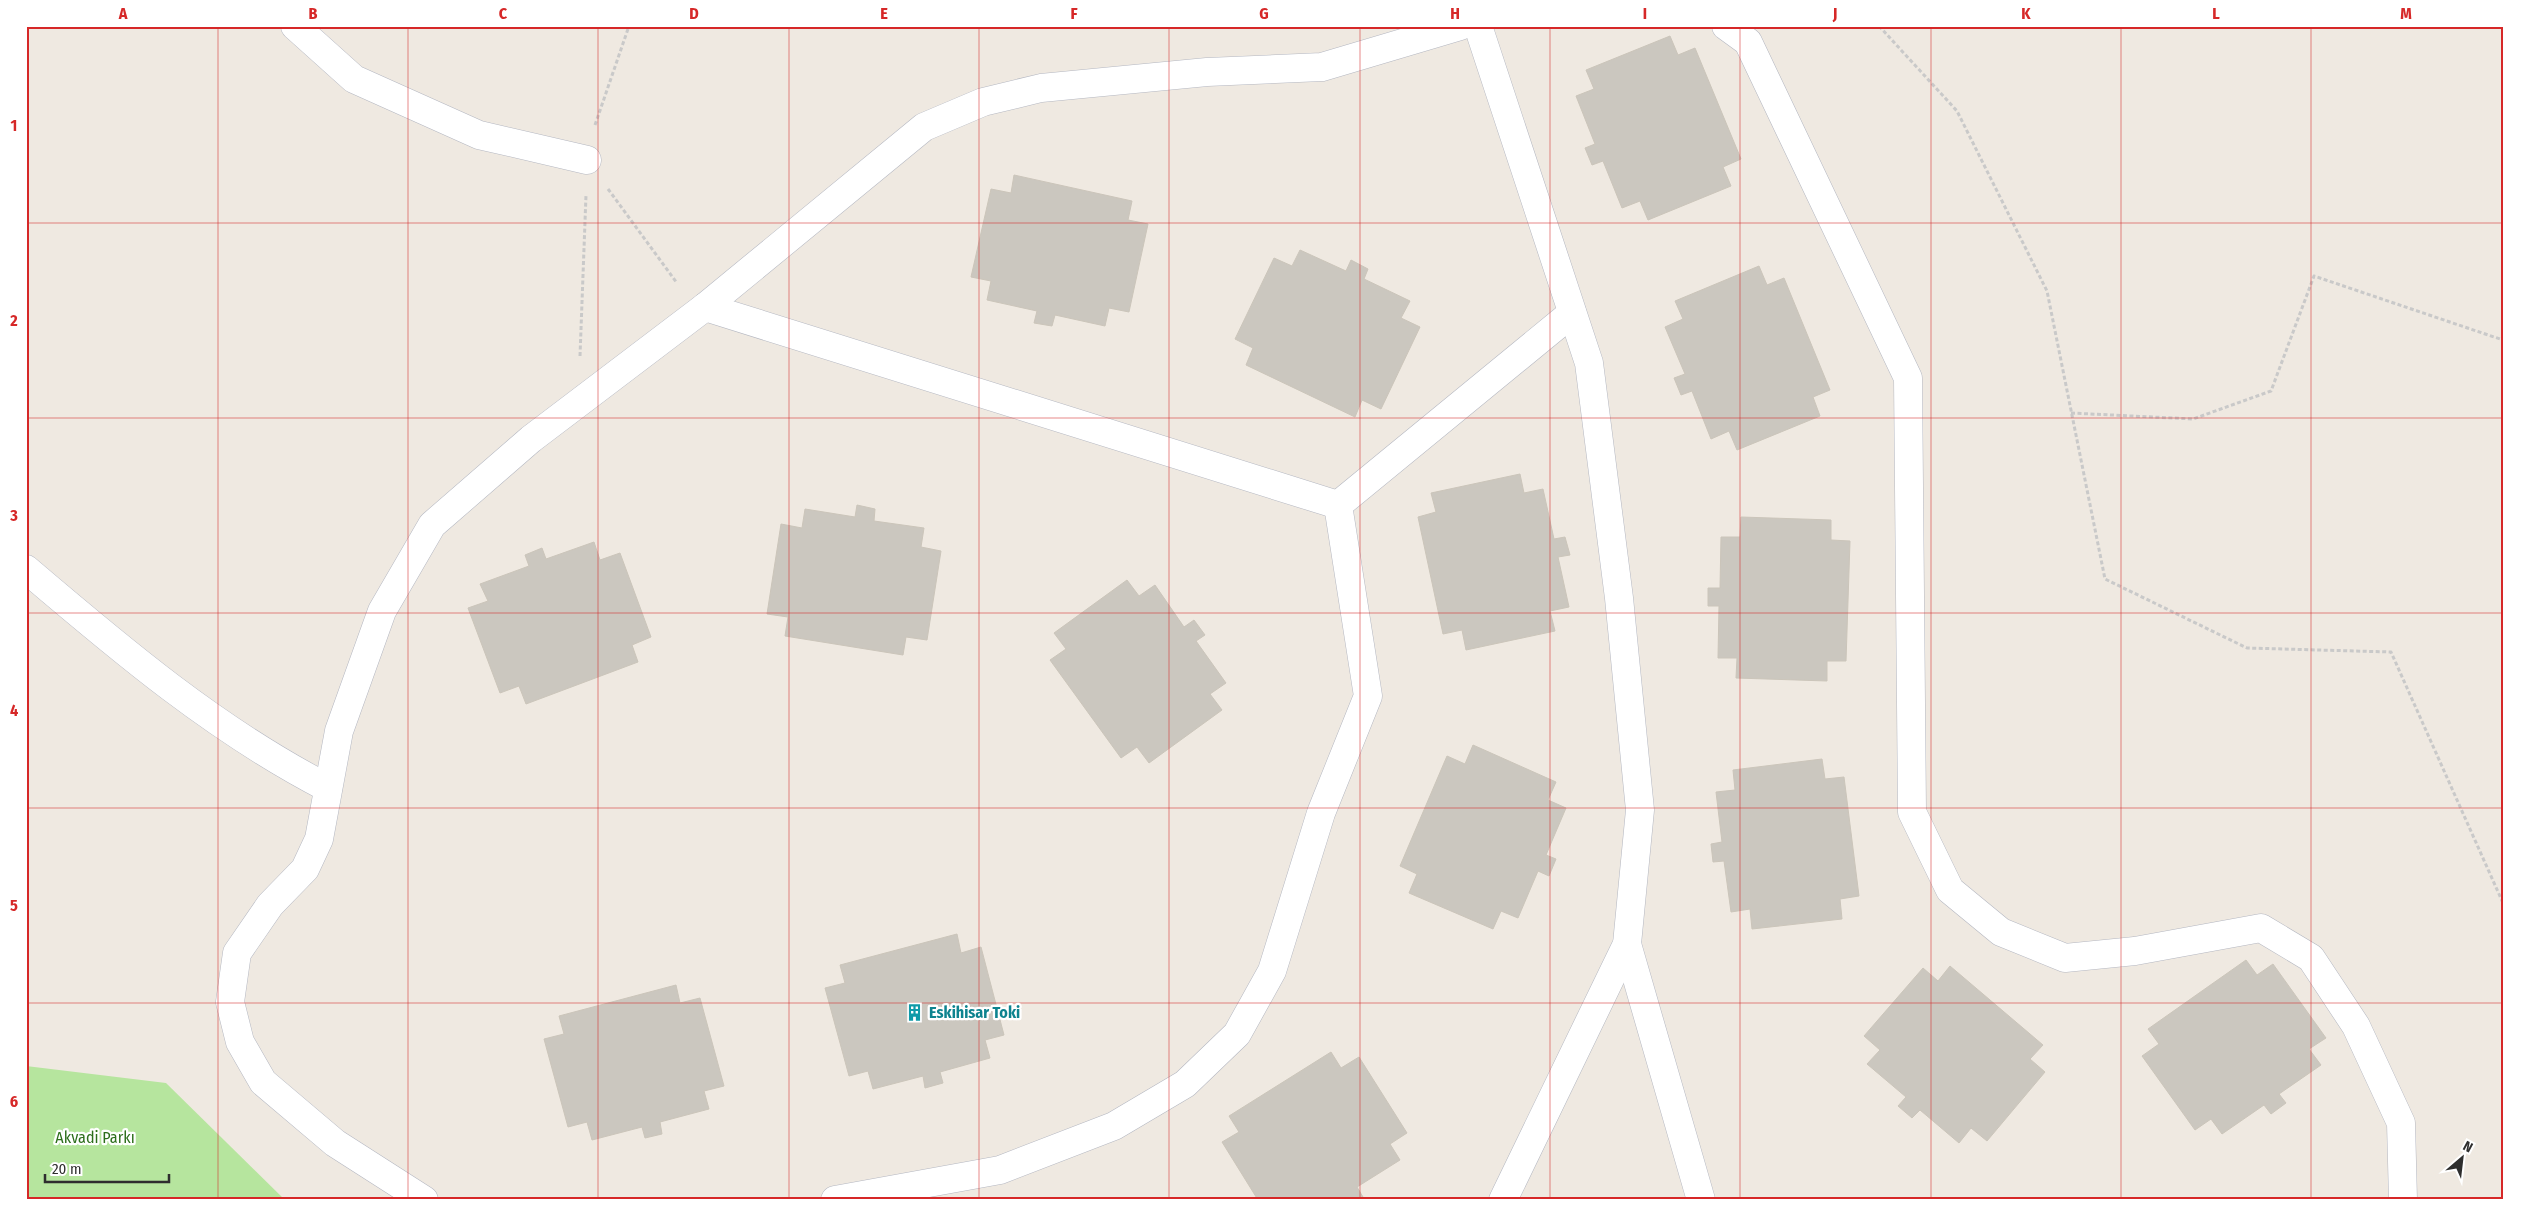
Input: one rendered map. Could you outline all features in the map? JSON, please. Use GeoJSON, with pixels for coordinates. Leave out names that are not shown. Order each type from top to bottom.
{"type":"FeatureCollection","features":[{"type":"Feature","properties":{"kind":"street"},"geometry":{"type":"LineString","coordinates":[[296,26],[354,79],[478,136],[587,160]]}},
{"type":"Feature","properties":{"kind":"street"},"geometry":{"type":"LineString","coordinates":[[424,1200],[335,1143],[264,1082],[240,1042],[230,1002],[237,953],[270,905],[304,869],[319,839],[339,731],[382,611],[432,524],[530,439],[705,307],[924,127],[983,102],[1041,88],[1207,72],[1322,67],[1460,26]]}},
{"type":"Feature","properties":{"kind":"street"},"geometry":{"type":"LineString","coordinates":[[1478,26],[1589,363],[1619,598],[1640,810],[1626,944],[1503,1200]]}},
{"type":"Feature","properties":{"kind":"street"},"geometry":{"type":"LineString","coordinates":[[1726,26],[1748,42],[1908,378],[1912,812],[1950,890],[2001,932],[2065,958],[2135,951],[2261,928],[2311,958],[2356,1026],[2401,1123],[2403,1200]]}},
{"type":"Feature","properties":{"kind":"street"},"geometry":{"type":"LineString","coordinates":[[705,307],[1338,506]]}},
{"type":"Feature","properties":{"kind":"street"},"geometry":{"type":"LineString","coordinates":[[1338,506],[1572,313]]}},
{"type":"Feature","properties":{"kind":"street"},"geometry":{"type":"LineString","coordinates":[[835,1200],[1000,1170],[1114,1126],[1185,1084],[1237,1034],[1272,971],[1321,814],[1368,696],[1338,506]]}},
{"type":"Feature","properties":{"kind":"street"},"geometry":{"type":"LineString","coordinates":[[26,569],[113,643],[224,726],[288,768],[328,788]]}},
{"type":"Feature","properties":{"kind":"street"},"geometry":{"type":"LineString","coordinates":[[1626,944],[1701,1200]]}},
{"type":"Feature","properties":{"kind":"path"},"geometry":{"type":"LineString","coordinates":[[579,403],[587,160],[597,114],[630,26]]}},
{"type":"Feature","properties":{"kind":"path"},"geometry":{"type":"LineString","coordinates":[[1879,26],[1957,111],[2047,291],[2105,580],[2247,648],[2391,652],[2503,903]]}},
{"type":"Feature","properties":{"kind":"path"},"geometry":{"type":"LineString","coordinates":[[587,160],[671,277],[705,307]]}},
{"type":"Feature","properties":{"kind":"path"},"geometry":{"type":"LineString","coordinates":[[2071,413],[2193,419],[2271,391],[2314,276],[2503,340]]}},
{"type":"Feature","properties":{"kind":"green space","name":"Akvadi Parkı"},"geometry":{"type":"Polygon","coordinates":[[[26,1066],[166,1083],[285,1200],[26,1200],[26,1066]]]}},
{"type":"Feature","properties":{"kind":"building"},"geometry":{"type":"Polygon","coordinates":[[[1670,36],[1678,55],[1695,48],[1741,159],[1723,167],[1731,186],[1648,220],[1640,201],[1622,208],[1603,161],[1592,165],[1585,148],[1595,144],[1576,96],[1594,89],[1586,70],[1670,36]]]}},
{"type":"Feature","properties":{"kind":"building"},"geometry":{"type":"Polygon","coordinates":[[[1014,175],[1132,201],[1128,220],[1148,224],[1129,312],[1109,308],[1105,326],[1055,315],[1052,326],[1034,323],[1037,311],[987,300],[991,281],[971,277],[991,189],[1011,193],[1014,175]]]}},
{"type":"Feature","properties":{"kind":"building"},"geometry":{"type":"Polygon","coordinates":[[[1300,250],[1346,271],[1351,260],[1368,269],[1364,279],[1410,301],[1401,318],[1420,327],[1381,409],[1362,400],[1355,417],[1246,365],[1253,348],[1235,339],[1274,258],[1292,266],[1300,250]]]}},
{"type":"Feature","properties":{"kind":"building"},"geometry":{"type":"Polygon","coordinates":[[[1759,266],[1767,285],[1784,278],[1830,390],[1813,397],[1820,416],[1737,450],[1729,431],[1711,439],[1692,391],[1681,395],[1674,378],[1685,374],[1665,327],[1683,319],[1675,301],[1759,266]]]}},
{"type":"Feature","properties":{"kind":"building"},"geometry":{"type":"Polygon","coordinates":[[[1520,474],[1524,493],[1543,489],[1554,539],[1565,537],[1570,555],[1558,557],[1569,607],[1550,611],[1555,631],[1466,650],[1462,630],[1443,634],[1418,517],[1436,512],[1431,493],[1520,474]]]}},
{"type":"Feature","properties":{"kind":"building"},"geometry":{"type":"Polygon","coordinates":[[[857,505],[875,509],[874,521],[924,528],[921,547],[941,551],[927,640],[906,637],[903,655],[785,636],[788,617],[767,614],[781,524],[802,528],[805,509],[855,517],[857,505]]]}},
{"type":"Feature","properties":{"kind":"building"},"geometry":{"type":"Polygon","coordinates":[[[1741,517],[1831,520],[1831,540],[1850,541],[1846,661],[1827,661],[1827,681],[1736,678],[1737,658],[1718,658],[1719,606],[1708,606],[1708,588],[1720,588],[1721,537],[1740,537],[1741,517]]]}},
{"type":"Feature","properties":{"kind":"building"},"geometry":{"type":"Polygon","coordinates":[[[594,542],[600,560],[620,553],[651,637],[632,645],[638,662],[526,704],[519,686],[500,693],[468,608],[488,601],[480,584],[529,566],[525,555],[542,548],[546,559],[594,542]]]}},
{"type":"Feature","properties":{"kind":"building"},"geometry":{"type":"Polygon","coordinates":[[[1127,580],[1139,596],[1155,585],[1184,627],[1194,620],[1205,635],[1196,641],[1226,683],[1210,694],[1222,710],[1149,763],[1137,747],[1121,758],[1050,660],[1066,649],[1054,633],[1127,580]]]}},
{"type":"Feature","properties":{"kind":"building"},"geometry":{"type":"Polygon","coordinates":[[[1473,745],[1556,782],[1548,800],[1566,808],[1546,855],[1556,859],[1549,876],[1538,871],[1518,918],[1501,911],[1493,929],[1409,893],[1417,874],[1400,866],[1447,756],[1465,764],[1473,745]]]}},
{"type":"Feature","properties":{"kind":"building"},"geometry":{"type":"Polygon","coordinates":[[[1822,759],[1825,779],[1844,777],[1859,896],[1840,899],[1842,919],[1752,929],[1750,909],[1731,912],[1724,861],[1713,862],[1711,844],[1722,842],[1716,792],[1735,790],[1733,770],[1822,759]]]}},
{"type":"Feature","properties":{"kind":"building","name":"Eskihisar Toki"},"geometry":{"type":"Polygon","coordinates":[[[957,934],[961,953],[981,947],[1004,1035],[985,1040],[990,1058],[940,1072],[943,1083],[925,1088],[923,1076],[873,1089],[868,1071],[849,1076],[825,988],[845,983],[840,965],[957,934]]]}},
{"type":"Feature","properties":{"kind":"building"},"geometry":{"type":"Polygon","coordinates":[[[2246,960],[2257,975],[2273,964],[2326,1038],[2309,1049],[2321,1065],[2279,1094],[2286,1103],[2271,1114],[2264,1105],[2222,1134],[2211,1119],[2195,1130],[2142,1056],[2159,1044],[2148,1029],[2246,960]]]}},
{"type":"Feature","properties":{"kind":"building"},"geometry":{"type":"Polygon","coordinates":[[[1950,966],[2043,1045],[2030,1059],[2045,1072],[1987,1141],[1971,1128],[1959,1143],[1920,1110],[1912,1118],[1898,1106],[1906,1097],[1867,1064],[1880,1050],[1864,1036],[1923,968],[1938,981],[1950,966]]]}},
{"type":"Feature","properties":{"kind":"building"},"geometry":{"type":"Polygon","coordinates":[[[676,985],[680,1003],[700,998],[724,1086],[704,1091],[709,1109],[660,1122],[662,1134],[645,1138],[642,1127],[592,1140],[587,1122],[568,1127],[544,1039],[564,1034],[559,1016],[676,985]]]}},
{"type":"Feature","properties":{"kind":"building"},"geometry":{"type":"Polygon","coordinates":[[[1331,1052],[1341,1068],[1359,1057],[1407,1133],[1390,1144],[1400,1160],[1357,1187],[1363,1197],[1359,1200],[1343,1200],[1341,1198],[1338,1200],[1258,1200],[1222,1142],[1239,1132],[1229,1116],[1331,1052]]]}},
{"type":"Feature","properties":{"kind":"place","name":"Eskihisar Toki"},"geometry":{"type":"Point","coordinates":[915,1012]}}]}
